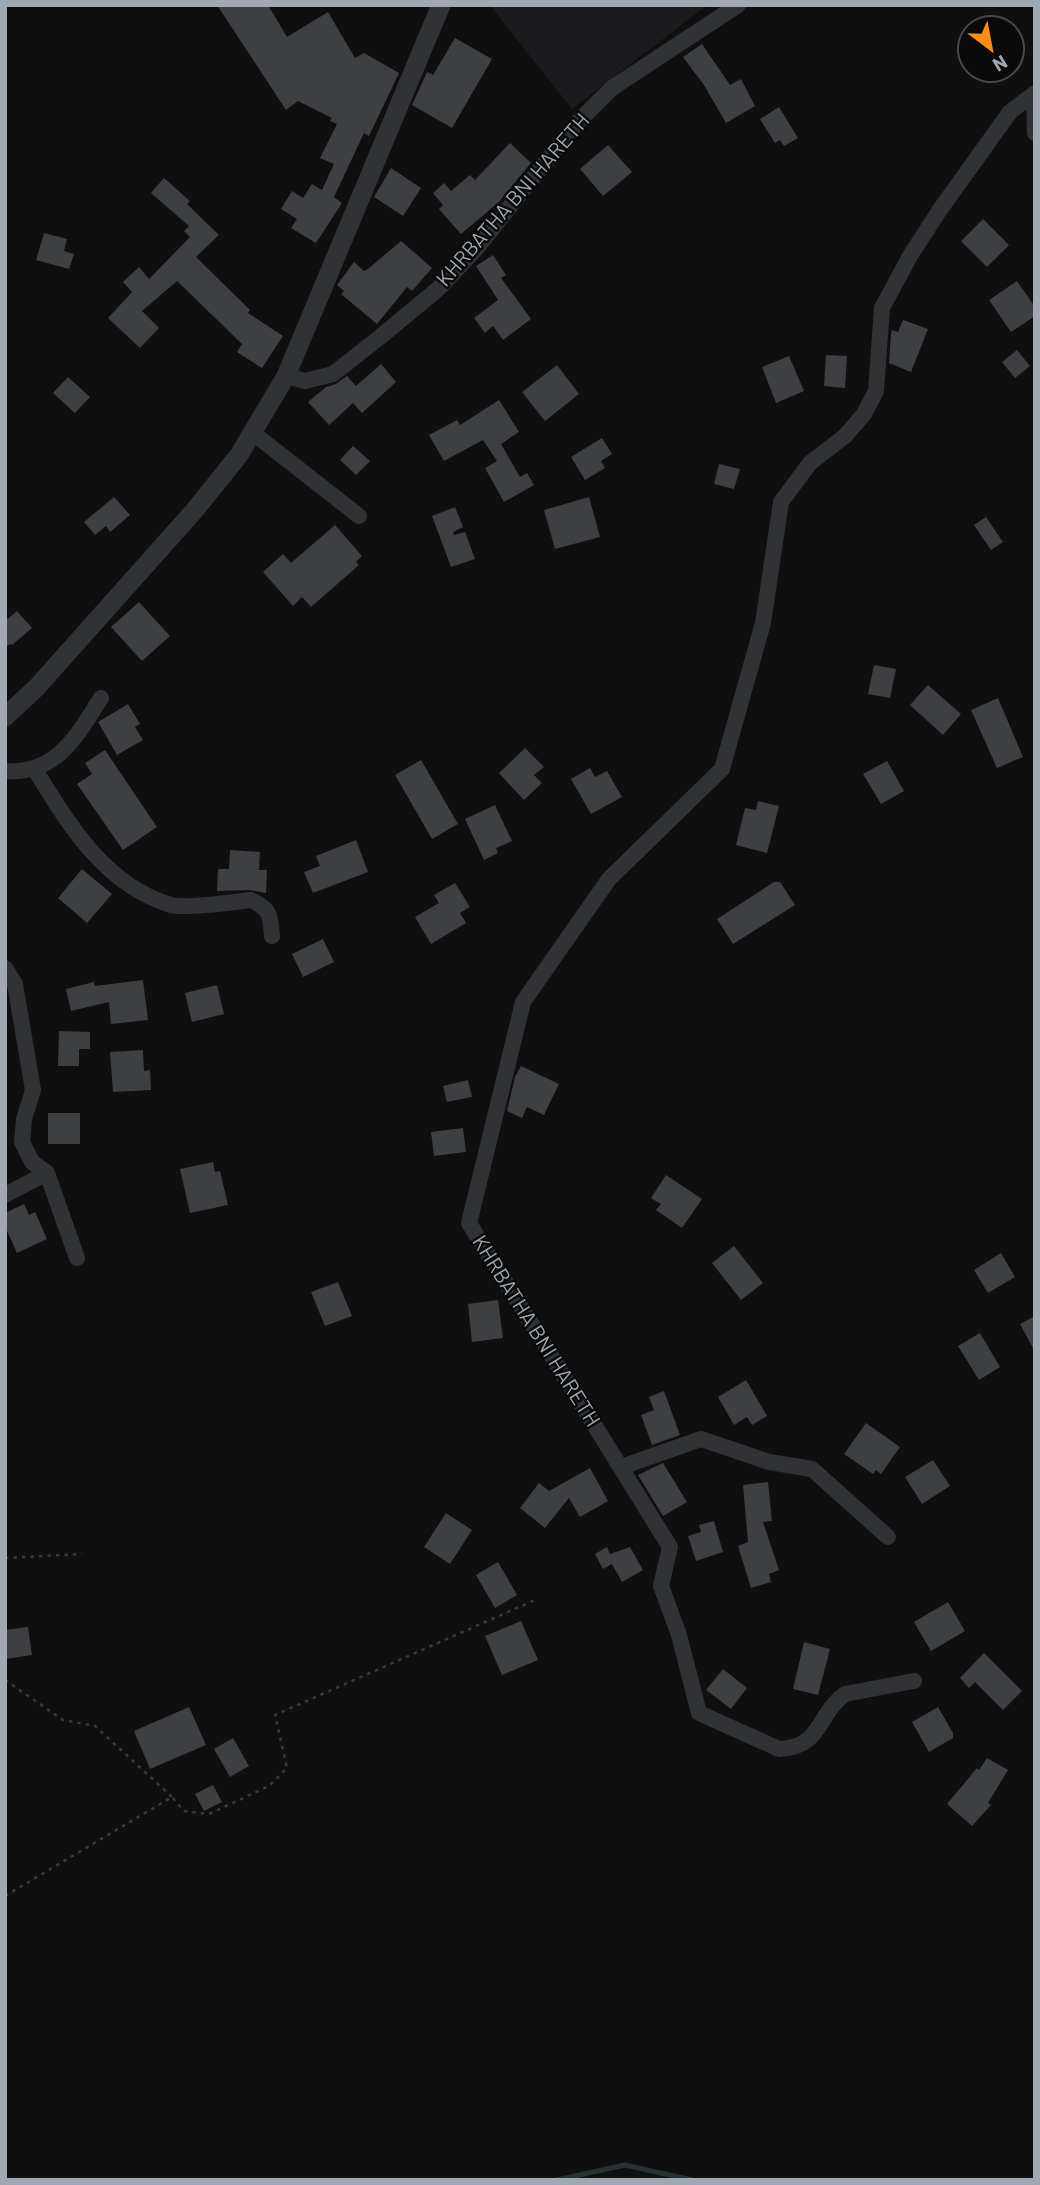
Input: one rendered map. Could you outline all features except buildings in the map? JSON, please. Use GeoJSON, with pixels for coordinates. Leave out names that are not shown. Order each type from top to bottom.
{"type":"FeatureCollection","features":[{"type":"Feature","properties":{"kind":"street"},"geometry":{"type":"LineString","coordinates":[[5,717],[37,687],[194,510],[239,455],[253,433],[286,376],[441,5]]}},
{"type":"Feature","properties":{"kind":"street","name":"KHRBATHA BNI HARETH"},"geometry":{"type":"LineString","coordinates":[[286,376],[305,381],[333,374],[411,312],[438,289],[476,249],[576,124],[612,88],[738,5]]}},
{"type":"Feature","properties":{"kind":"street","name":"KHRBATHA BNI HARETH"},"geometry":{"type":"LineString","coordinates":[[1034,94],[1035,133]]}},
{"type":"Feature","properties":{"kind":"street","name":"KHRBATHA BNI HARETH"},"geometry":{"type":"LineString","coordinates":[[914,1681],[845,1694],[805,1744],[793,1749],[779,1749],[699,1713],[679,1635],[661,1586],[670,1547],[469,1223],[523,1002],[609,879],[722,769],[763,623],[781,502],[810,463],[845,436],[864,414],[876,391],[882,307],[939,211],[1010,112],[1034,94]]}},
{"type":"Feature","properties":{"kind":"street"},"geometry":{"type":"LineString","coordinates":[[253,433],[359,516]]}},
{"type":"Feature","properties":{"kind":"street"},"geometry":{"type":"LineString","coordinates":[[5,771],[24,773],[54,759],[75,739],[101,698]]}},
{"type":"Feature","properties":{"kind":"street"},"geometry":{"type":"LineString","coordinates":[[34,768],[68,822],[99,861],[132,887],[173,905],[251,900],[262,905],[271,916],[272,936]]}},
{"type":"Feature","properties":{"kind":"street"},"geometry":{"type":"LineString","coordinates":[[5,968],[15,984],[33,1090],[24,1119],[22,1142],[32,1162],[47,1173],[77,1258]]}},
{"type":"Feature","properties":{"kind":"street"},"geometry":{"type":"LineString","coordinates":[[5,1195],[47,1173]]}},
{"type":"Feature","properties":{"kind":"street"},"geometry":{"type":"LineString","coordinates":[[621,1467],[701,1439],[769,1461],[812,1469],[888,1537]]}},
{"type":"Feature","properties":{"kind":"path"},"geometry":{"type":"LineString","coordinates":[[5,1558],[82,1554]]}},
{"type":"Feature","properties":{"kind":"path"},"geometry":{"type":"LineString","coordinates":[[5,1680],[64,1720],[95,1726],[184,1811],[209,1814],[269,1786],[286,1768],[275,1715],[535,1600]]}},
{"type":"Feature","properties":{"kind":"path"},"geometry":{"type":"LineString","coordinates":[[5,1896],[172,1797]]}},
{"type":"Feature","properties":{"kind":"shaded area"},"geometry":{"type":"Polygon","coordinates":[[[495,5],[706,6],[572,109],[492,8],[495,5]]]}},
{"type":"Feature","properties":{"kind":"waterway"},"geometry":{"type":"LineString","coordinates":[[557,2180],[625,2165],[692,2180]]}}]}
